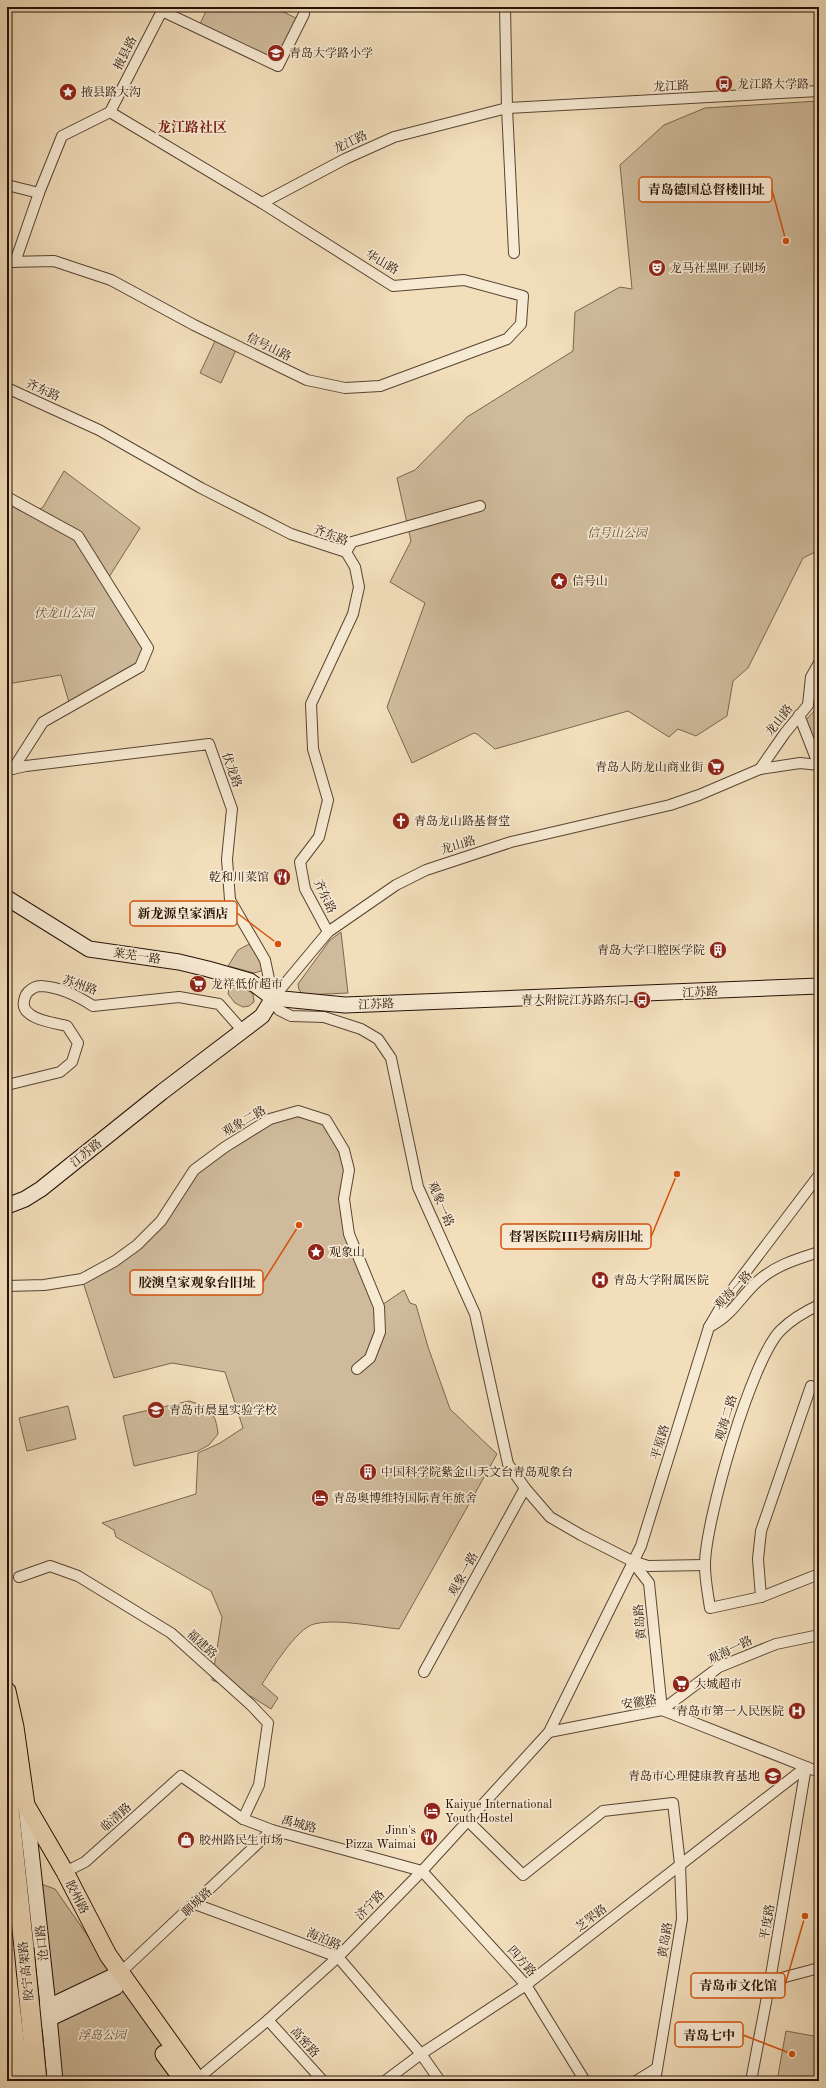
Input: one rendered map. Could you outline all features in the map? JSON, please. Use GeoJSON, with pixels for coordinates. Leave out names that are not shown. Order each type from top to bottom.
{"type":"FeatureCollection","features":[{"type":"Feature","properties":{"kind":"highway","name":"胶宁高架路"},"geometry":{"type":"LineString","coordinates":[[7,1770],[8,1794],[37,2081]]}},
{"type":"Feature","properties":{"kind":"highway","name":"胶宁高架路"},"geometry":{"type":"LineString","coordinates":[[7,1979],[19,2081]]}},
{"type":"Feature","properties":{"kind":"main road","name":"莱芜一路"},"geometry":{"type":"LineString","coordinates":[[7,898],[89,949],[179,962],[215,971],[250,981],[273,998]]}},
{"type":"Feature","properties":{"kind":"main road","name":"江苏路"},"geometry":{"type":"LineString","coordinates":[[7,1206],[26,1199],[41,1189],[242,1030],[262,1016],[273,998],[345,1005],[819,986]]}},
{"type":"Feature","properties":{"kind":"main road","name":"胶州路"},"geometry":{"type":"LineString","coordinates":[[7,1691],[15,1727],[26,1805],[65,1872],[108,1956],[115,1979],[193,2081]]}},
{"type":"Feature","properties":{"kind":"main road","name":"沧口路"},"geometry":{"type":"LineString","coordinates":[[26,1805],[55,2081]]}},
{"type":"Feature","properties":{"kind":"main road","name":"聊城路"},"geometry":{"type":"LineString","coordinates":[[7,2034],[115,1979]]}},
{"type":"Feature","properties":{"kind":"main road","name":"聊城路"},"geometry":{"type":"LineString","coordinates":[[7,2030],[49,2013]]}},
{"type":"Feature","properties":{"kind":"street"},"geometry":{"type":"LineString","coordinates":[[505,7],[514,253]]}},
{"type":"Feature","properties":{"kind":"street"},"geometry":{"type":"LineString","coordinates":[[163,9],[278,66],[304,14]]}},
{"type":"Feature","properties":{"kind":"street","name":"掖县路"},"geometry":{"type":"LineString","coordinates":[[110,112],[163,9]]}},
{"type":"Feature","properties":{"kind":"street","name":"龙江路"},"geometry":{"type":"LineString","coordinates":[[262,203],[345,159],[394,136],[508,108],[817,90]]}},
{"type":"Feature","properties":{"kind":"street"},"geometry":{"type":"LineString","coordinates":[[11,262],[62,136],[110,112],[262,203]]}},
{"type":"Feature","properties":{"kind":"street"},"geometry":{"type":"LineString","coordinates":[[7,185],[39,193]]}},
{"type":"Feature","properties":{"kind":"street","name":"华山路"},"geometry":{"type":"LineString","coordinates":[[262,203],[393,286],[464,280],[523,296],[521,324]]}},
{"type":"Feature","properties":{"kind":"street","name":"信号山路"},"geometry":{"type":"LineString","coordinates":[[11,262],[54,261],[111,280],[194,325],[307,380],[345,388],[380,386],[507,339],[521,324]]}},
{"type":"Feature","properties":{"kind":"street","name":"齐东路"},"geometry":{"type":"LineString","coordinates":[[7,388],[99,430],[202,488],[291,534],[346,552],[355,567],[359,587],[354,614],[311,704],[313,750],[328,800],[319,837],[300,862],[305,889],[328,932]]}},
{"type":"Feature","properties":{"kind":"street"},"geometry":{"type":"LineString","coordinates":[[7,497],[78,536],[148,648],[140,667],[43,722],[10,769]]}},
{"type":"Feature","properties":{"kind":"street"},"geometry":{"type":"LineString","coordinates":[[346,552],[352,542],[480,506]]}},
{"type":"Feature","properties":{"kind":"street","name":"龙山路"},"geometry":{"type":"LineString","coordinates":[[760,769],[785,733],[808,705],[810,677],[819,663]]}},
{"type":"Feature","properties":{"kind":"street"},"geometry":{"type":"LineString","coordinates":[[799,715],[815,756],[819,759]]}},
{"type":"Feature","properties":{"kind":"street","name":"伏龙路"},"geometry":{"type":"LineString","coordinates":[[10,769],[209,744],[232,809],[227,859],[230,900],[265,960],[273,998]]}},
{"type":"Feature","properties":{"kind":"street","name":"龙山路"},"geometry":{"type":"LineString","coordinates":[[273,998],[328,932],[396,885],[442,864],[511,842],[670,805],[699,796],[760,769],[800,763],[819,765]]}},
{"type":"Feature","properties":{"kind":"street","name":"苏州路"},"geometry":{"type":"LineString","coordinates":[[7,1085],[60,1072],[72,1062],[78,1043],[67,1026],[39,1020],[26,1011],[23,1003],[25,994],[40,986],[79,996],[93,1006],[179,997],[219,1004],[242,1030]]}},
{"type":"Feature","properties":{"kind":"street","name":"观象一路"},"geometry":{"type":"LineString","coordinates":[[273,998],[279,1010],[291,1016],[324,1016],[361,1029],[378,1039],[391,1058],[418,1187],[475,1314],[508,1464],[525,1488],[550,1517],[632,1561]]}},
{"type":"Feature","properties":{"kind":"street","name":"观象二路"},"geometry":{"type":"LineString","coordinates":[[7,1286],[44,1285],[82,1279],[115,1261],[137,1245],[160,1221],[194,1170],[225,1147],[270,1119],[298,1111],[326,1120],[344,1150],[349,1170],[344,1199],[349,1234],[379,1307],[380,1332],[370,1358],[357,1369]]}},
{"type":"Feature","properties":{"kind":"street","name":"平原路"},"geometry":{"type":"LineString","coordinates":[[549,1732],[632,1561],[641,1546],[709,1327],[726,1298],[819,1175]]}},
{"type":"Feature","properties":{"kind":"street","name":"观海一路"},"geometry":{"type":"LineString","coordinates":[[709,1327],[721,1321],[758,1281],[782,1264],[819,1252]]}},
{"type":"Feature","properties":{"kind":"street","name":"观海二路"},"geometry":{"type":"LineString","coordinates":[[819,1305],[780,1330],[768,1349],[746,1397],[718,1492],[708,1537],[705,1565],[710,1608],[761,1597],[819,1574]]}},
{"type":"Feature","properties":{"kind":"street"},"geometry":{"type":"LineString","coordinates":[[761,1597],[758,1559],[761,1531],[811,1386]]}},
{"type":"Feature","properties":{"kind":"street","name":"观象一路"},"geometry":{"type":"LineString","coordinates":[[424,1672],[525,1488]]}},
{"type":"Feature","properties":{"kind":"street"},"geometry":{"type":"LineString","coordinates":[[632,1561],[648,1566],[705,1565]]}},
{"type":"Feature","properties":{"kind":"street","name":"黄岛路"},"geometry":{"type":"LineString","coordinates":[[632,1561],[649,1583],[662,1710]]}},
{"type":"Feature","properties":{"kind":"street","name":"福建路"},"geometry":{"type":"LineString","coordinates":[[20,1577],[50,1566],[78,1576],[171,1633],[251,1705],[268,1723],[259,1785],[243,1819]]}},
{"type":"Feature","properties":{"kind":"street","name":"观海一路"},"geometry":{"type":"LineString","coordinates":[[662,1710],[719,1668],[776,1644],[819,1635]]}},
{"type":"Feature","properties":{"kind":"street","name":"安徽路"},"geometry":{"type":"LineString","coordinates":[[549,1732],[662,1710],[819,1772]]}},
{"type":"Feature","properties":{"kind":"street","name":"济宁路"},"geometry":{"type":"LineString","coordinates":[[193,2081],[268,2020],[338,1957],[422,1871],[549,1732]]}},
{"type":"Feature","properties":{"kind":"street","name":"芝罘路"},"geometry":{"type":"LineString","coordinates":[[385,2081],[420,2054],[526,1985],[806,1767]]}},
{"type":"Feature","properties":{"kind":"street","name":"平度路"},"geometry":{"type":"LineString","coordinates":[[751,2081],[770,1981],[806,1767]]}},
{"type":"Feature","properties":{"kind":"street","name":"禹城路"},"geometry":{"type":"LineString","coordinates":[[181,1776],[243,1819],[272,1830],[422,1871]]}},
{"type":"Feature","properties":{"kind":"street","name":"临清路"},"geometry":{"type":"LineString","coordinates":[[65,1872],[85,1862],[181,1776]]}},
{"type":"Feature","properties":{"kind":"street","name":"黄岛路"},"geometry":{"type":"LineString","coordinates":[[468,1821],[523,1875],[603,1811],[673,1802],[680,1864],[682,1919],[655,2081]]}},
{"type":"Feature","properties":{"kind":"street","name":"聊城路"},"geometry":{"type":"LineString","coordinates":[[115,1979],[272,1830]]}},
{"type":"Feature","properties":{"kind":"street","name":"四方路"},"geometry":{"type":"LineString","coordinates":[[422,1871],[526,1985],[585,2081]]}},
{"type":"Feature","properties":{"kind":"street","name":"海泊路"},"geometry":{"type":"LineString","coordinates":[[195,1904],[338,1957],[420,2054],[440,2081]]}},
{"type":"Feature","properties":{"kind":"street"},"geometry":{"type":"LineString","coordinates":[[770,1981],[819,1968]]}},
{"type":"Feature","properties":{"kind":"street","name":"高密路"},"geometry":{"type":"LineString","coordinates":[[268,2020],[323,2081]]}},
{"type":"Feature","properties":{"kind":"street"},"geometry":{"type":"LineString","coordinates":[[636,2081],[657,2068]]}},
{"type":"Feature","properties":{"kind":"green space"},"geometry":{"type":"Polygon","coordinates":[[[208,7],[273,7],[300,20],[278,66],[198,28],[208,7]]]}},
{"type":"Feature","properties":{"kind":"green space","name":"信号山公园"},"geometry":{"type":"Polygon","coordinates":[[[819,101],[819,550],[803,558],[748,668],[733,681],[727,716],[696,736],[678,729],[669,737],[628,711],[495,749],[474,733],[412,763],[387,707],[425,603],[390,582],[411,541],[397,478],[415,470],[467,417],[573,351],[575,312],[620,287],[632,289],[620,165],[664,125],[705,108],[819,101]]]}},
{"type":"Feature","properties":{"kind":"green space"},"geometry":{"type":"Polygon","coordinates":[[[215,341],[236,350],[221,383],[200,373],[215,341]]]}},
{"type":"Feature","properties":{"kind":"green space","name":"伏龙山公园"},"geometry":{"type":"Polygon","coordinates":[[[64,471],[140,528],[109,577],[148,657],[70,706],[61,675],[7,684],[7,503],[19,510],[34,513],[43,507],[64,471]]]}},
{"type":"Feature","properties":{"kind":"green space"},"geometry":{"type":"Polygon","coordinates":[[[819,682],[819,754],[805,721],[816,709],[819,682]]]}},
{"type":"Feature","properties":{"kind":"green space"},"geometry":{"type":"Polygon","coordinates":[[[341,932],[348,993],[304,995],[299,990],[298,984],[330,940],[341,932]]]}},
{"type":"Feature","properties":{"kind":"green space"},"geometry":{"type":"Polygon","coordinates":[[[251,943],[264,968],[261,971],[254,973],[228,966],[238,950],[251,943]]]}},
{"type":"Feature","properties":{"kind":"green space"},"geometry":{"type":"Polygon","coordinates":[[[230,984],[246,989],[253,994],[254,1002],[249,1006],[243,1007],[235,1003],[228,994],[230,984]]]}},
{"type":"Feature","properties":{"kind":"green space"},"geometry":{"type":"Polygon","coordinates":[[[298,1111],[326,1120],[344,1150],[349,1234],[379,1307],[404,1290],[410,1303],[416,1305],[428,1347],[450,1409],[497,1454],[399,1629],[333,1622],[323,1622],[307,1627],[292,1641],[262,1684],[278,1698],[271,1709],[252,1697],[212,1680],[222,1617],[211,1591],[116,1537],[114,1530],[102,1523],[196,1494],[198,1453],[220,1443],[243,1428],[225,1372],[172,1363],[114,1378],[82,1279],[137,1245],[194,1170],[225,1147],[298,1111]]]}},
{"type":"Feature","properties":{"kind":"green space"},"geometry":{"type":"Polygon","coordinates":[[[819,1377],[819,1412],[811,1386],[819,1377]]]}},
{"type":"Feature","properties":{"kind":"green space"},"geometry":{"type":"Polygon","coordinates":[[[189,1401],[207,1409],[211,1412],[216,1421],[218,1434],[209,1445],[198,1451],[134,1466],[123,1416],[189,1401]]]}},
{"type":"Feature","properties":{"kind":"green space"},"geometry":{"type":"Polygon","coordinates":[[[68,1406],[76,1439],[27,1451],[19,1418],[68,1406]]]}},
{"type":"Feature","properties":{"kind":"green space","name":"浮岛公园"},"geometry":{"type":"Polygon","coordinates":[[[41,1884],[55,1889],[188,2079],[186,2081],[62,2081],[41,1884]]]}},
{"type":"Feature","properties":{"kind":"green space"},"geometry":{"type":"Polygon","coordinates":[[[786,2031],[819,2037],[819,2081],[777,2081],[786,2031]]]}},
{"type":"Feature","properties":{"kind":"place","name":"青岛大学路小学"},"geometry":{"type":"Point","coordinates":[276,53]}},
{"type":"Feature","properties":{"kind":"place","name":"龙江路大学路"},"geometry":{"type":"Point","coordinates":[724,84]}},
{"type":"Feature","properties":{"kind":"place","name":"掖县路大沟"},"geometry":{"type":"Point","coordinates":[68,92]}},
{"type":"Feature","properties":{"kind":"place","name":"青岛德国总督楼旧址"},"geometry":{"type":"Point","coordinates":[786,241]}},
{"type":"Feature","properties":{"kind":"place","name":"龙马社黑匣子剧场"},"geometry":{"type":"Point","coordinates":[657,268]}},
{"type":"Feature","properties":{"kind":"place","name":"信号山"},"geometry":{"type":"Point","coordinates":[559,581]}},
{"type":"Feature","properties":{"kind":"place","name":"青岛人防龙山商业街"},"geometry":{"type":"Point","coordinates":[716,767]}},
{"type":"Feature","properties":{"kind":"place","name":"青岛龙山路基督堂"},"geometry":{"type":"Point","coordinates":[401,821]}},
{"type":"Feature","properties":{"kind":"place","name":"乾和川菜馆"},"geometry":{"type":"Point","coordinates":[282,877]}},
{"type":"Feature","properties":{"kind":"place","name":"新龙源皇家酒店"},"geometry":{"type":"Point","coordinates":[278,944]}},
{"type":"Feature","properties":{"kind":"place","name":"青岛大学口腔医学院"},"geometry":{"type":"Point","coordinates":[718,950]}},
{"type":"Feature","properties":{"kind":"place","name":"龙祥低价超市"},"geometry":{"type":"Point","coordinates":[198,984]}},
{"type":"Feature","properties":{"kind":"place","name":"青大附院江苏路东门"},"geometry":{"type":"Point","coordinates":[642,1000]}},
{"type":"Feature","properties":{"kind":"place","name":"督署医院III号病房旧址"},"geometry":{"type":"Point","coordinates":[677,1174]}},
{"type":"Feature","properties":{"kind":"place","name":"胶澳皇家观象台旧址"},"geometry":{"type":"Point","coordinates":[299,1225]}},
{"type":"Feature","properties":{"kind":"place","name":"观象山"},"geometry":{"type":"Point","coordinates":[316,1252]}},
{"type":"Feature","properties":{"kind":"place","name":"青岛大学附属医院"},"geometry":{"type":"Point","coordinates":[600,1280]}},
{"type":"Feature","properties":{"kind":"place","name":"青岛市晨星实验学校"},"geometry":{"type":"Point","coordinates":[156,1410]}},
{"type":"Feature","properties":{"kind":"place","name":"中国科学院紫金山天文台青岛观象台"},"geometry":{"type":"Point","coordinates":[368,1472]}},
{"type":"Feature","properties":{"kind":"place","name":"青岛奥博维特国际青年旅舍"},"geometry":{"type":"Point","coordinates":[320,1498]}},
{"type":"Feature","properties":{"kind":"place","name":"大城超市"},"geometry":{"type":"Point","coordinates":[681,1684]}},
{"type":"Feature","properties":{"kind":"place","name":"青岛市第一人民医院"},"geometry":{"type":"Point","coordinates":[797,1711]}},
{"type":"Feature","properties":{"kind":"place","name":"青岛市心理健康教育基地"},"geometry":{"type":"Point","coordinates":[773,1776]}},
{"type":"Feature","properties":{"kind":"place","name":"Kaiyue International Youth Hostel"},"geometry":{"type":"Point","coordinates":[432,1811]}},
{"type":"Feature","properties":{"kind":"place","name":"Jinn's Pizza Waimai"},"geometry":{"type":"Point","coordinates":[429,1837]}},
{"type":"Feature","properties":{"kind":"place","name":"胶州路民生市场"},"geometry":{"type":"Point","coordinates":[186,1840]}},
{"type":"Feature","properties":{"kind":"place","name":"青岛市文化馆"},"geometry":{"type":"Point","coordinates":[805,1916]}},
{"type":"Feature","properties":{"kind":"place","name":"青岛七中"},"geometry":{"type":"Point","coordinates":[792,2054]}},
{"type":"Feature","properties":{"kind":"district","name":"龙江路社区"},"geometry":{"type":"Point","coordinates":[192,127]}}]}
